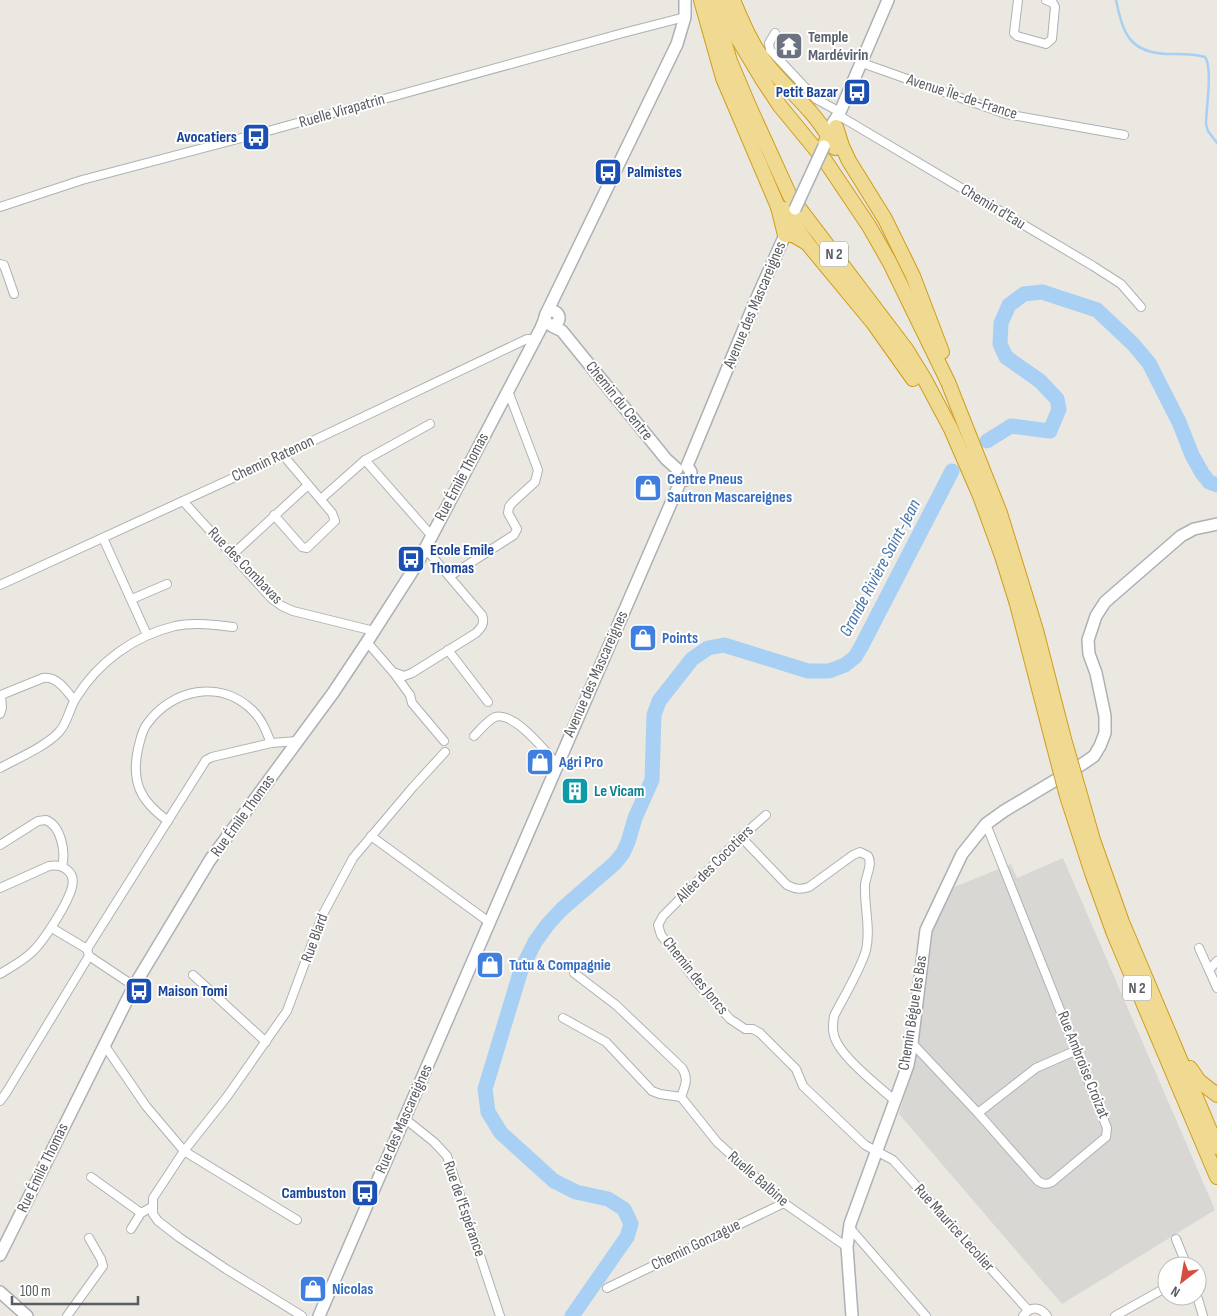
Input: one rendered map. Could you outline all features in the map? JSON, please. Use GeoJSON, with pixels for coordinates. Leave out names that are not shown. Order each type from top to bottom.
{"type":"FeatureCollection","features":[{"type":"Feature","properties":{"kind":"highway"},"geometry":{"type":"LineString","coordinates":[[701,0],[723,78],[778,207],[785,235],[794,235],[807,243]]}},
{"type":"Feature","properties":{"kind":"highway","name":"N 2"},"geometry":{"type":"LineString","coordinates":[[712,0],[730,61],[790,196],[906,349],[951,428],[980,496],[1017,604],[1073,794],[1092,873],[1114,934],[1217,1177]]}},
{"type":"Feature","properties":{"kind":"highway","name":"N 2"},"geometry":{"type":"LineString","coordinates":[[722,0],[735,34],[762,79],[780,106],[826,162],[869,226],[890,263],[948,382],[1003,522],[1036,630],[1058,741]]}},
{"type":"Feature","properties":{"kind":"highway"},"geometry":{"type":"LineString","coordinates":[[733,0],[741,21],[760,56],[814,116],[833,125],[849,161],[881,212],[913,276],[944,356],[948,382]]}},
{"type":"Feature","properties":{"kind":"highway"},"geometry":{"type":"LineString","coordinates":[[833,125],[831,145],[849,161]]}},
{"type":"Feature","properties":{"kind":"highway"},"geometry":{"type":"LineString","coordinates":[[778,207],[794,211],[797,228],[807,243],[902,361],[918,385],[980,496]]}},
{"type":"Feature","properties":{"kind":"highway","name":"N 2"},"geometry":{"type":"LineString","coordinates":[[1073,794],[1093,840],[1122,922],[1217,1147]]}},
{"type":"Feature","properties":{"kind":"highway"},"geometry":{"type":"LineString","coordinates":[[1175,1048],[1199,1081],[1217,1096]]}},
{"type":"Feature","properties":{"kind":"street"},"geometry":{"type":"LineString","coordinates":[[550,324],[555,297],[677,44],[685,17],[685,0]]}},
{"type":"Feature","properties":{"kind":"street"},"geometry":{"type":"LineString","coordinates":[[833,125],[862,63],[888,0]]}},
{"type":"Feature","properties":{"kind":"street"},"geometry":{"type":"LineString","coordinates":[[1018,0],[1014,33],[1017,36],[1046,44],[1052,39],[1055,7],[1053,3],[1046,0]]}},
{"type":"Feature","properties":{"kind":"street","name":"Ruelle Virapatrin"},"geometry":{"type":"LineString","coordinates":[[0,207],[82,180],[259,134],[685,17]]}},
{"type":"Feature","properties":{"kind":"street","name":"Chemin d'Eau"},"geometry":{"type":"LineString","coordinates":[[775,33],[769,43],[770,50],[816,99],[833,125],[1094,266],[1121,284],[1141,308]]}},
{"type":"Feature","properties":{"kind":"street","name":"Avenue Île-de-France"},"geometry":{"type":"LineString","coordinates":[[862,63],[1006,114],[1124,135]]}},
{"type":"Feature","properties":{"kind":"street","name":"Avenue des Mascareignes"},"geometry":{"type":"LineString","coordinates":[[488,922],[681,471],[785,235],[791,226],[794,211],[833,125]]}},
{"type":"Feature","properties":{"kind":"street"},"geometry":{"type":"LineString","coordinates":[[0,264],[4,265],[14,294]]}},
{"type":"Feature","properties":{"kind":"street","name":"Chemin du Centre"},"geometry":{"type":"LineString","coordinates":[[550,324],[666,459],[681,471]]}},
{"type":"Feature","properties":{"kind":"street","name":"Rue Émile Thomas"},"geometry":{"type":"LineString","coordinates":[[0,1254],[134,986],[210,860],[368,642],[425,548],[508,391],[550,324]]}},
{"type":"Feature","properties":{"kind":"street","name":"Chemin Ratenon"},"geometry":{"type":"LineString","coordinates":[[0,585],[527,339],[550,324]]}},
{"type":"Feature","properties":{"kind":"street"},"geometry":{"type":"LineString","coordinates":[[450,576],[514,535],[516,525],[508,513],[509,507],[537,478],[538,470],[508,391]]}},
{"type":"Feature","properties":{"kind":"street"},"geometry":{"type":"LineString","coordinates":[[321,499],[364,460],[430,424]]}},
{"type":"Feature","properties":{"kind":"street"},"geometry":{"type":"LineString","coordinates":[[274,515],[302,547],[307,548],[335,521],[332,513],[321,499],[282,455]]}},
{"type":"Feature","properties":{"kind":"street"},"geometry":{"type":"LineString","coordinates":[[364,460],[432,535]]}},
{"type":"Feature","properties":{"kind":"street"},"geometry":{"type":"LineString","coordinates":[[232,555],[308,485]]}},
{"type":"Feature","properties":{"kind":"street","name":"Rue des Combavas"},"geometry":{"type":"LineString","coordinates":[[183,501],[262,589],[282,606],[292,611],[374,631]]}},
{"type":"Feature","properties":{"kind":"street","name":"Chemin Bégue les Bas"},"geometry":{"type":"LineString","coordinates":[[852,1316],[847,1248],[849,1227],[908,1065],[926,930],[962,854],[986,824],[1094,756],[1100,746],[1105,733],[1104,716],[1096,673],[1089,654],[1088,640],[1096,616],[1105,602],[1181,536],[1194,529],[1217,524]]}},
{"type":"Feature","properties":{"kind":"street"},"geometry":{"type":"LineString","coordinates":[[103,538],[147,635]]}},
{"type":"Feature","properties":{"kind":"street"},"geometry":{"type":"LineString","coordinates":[[393,672],[404,676],[409,675],[476,633],[483,626],[482,615],[425,548]]}},
{"type":"Feature","properties":{"kind":"street"},"geometry":{"type":"LineString","coordinates":[[132,599],[167,584]]}},
{"type":"Feature","properties":{"kind":"street"},"geometry":{"type":"LineString","coordinates":[[0,768],[50,740],[58,733],[65,724],[74,700],[102,664],[112,656],[147,635],[177,626],[203,624],[233,627]]}},
{"type":"Feature","properties":{"kind":"street"},"geometry":{"type":"LineString","coordinates":[[368,642],[410,695],[412,703],[444,741]]}},
{"type":"Feature","properties":{"kind":"street"},"geometry":{"type":"LineString","coordinates":[[448,650],[488,702]]}},
{"type":"Feature","properties":{"kind":"street"},"geometry":{"type":"LineString","coordinates":[[0,714],[2,708],[0,693],[49,677],[62,686],[74,700]]}},
{"type":"Feature","properties":{"kind":"street"},"geometry":{"type":"LineString","coordinates":[[168,821],[149,803],[140,791],[136,778],[135,759],[146,725],[163,707],[180,696],[198,691],[219,692],[237,699],[252,710],[263,724],[272,743]]}},
{"type":"Feature","properties":{"kind":"street"},"geometry":{"type":"LineString","coordinates":[[474,736],[493,718],[507,717],[519,725],[557,764]]}},
{"type":"Feature","properties":{"kind":"street"},"geometry":{"type":"LineString","coordinates":[[0,1101],[88,952],[206,760],[212,756],[272,743],[298,741]]}},
{"type":"Feature","properties":{"kind":"street","name":"Rue Blard"},"geometry":{"type":"LineString","coordinates":[[152,1207],[153,1198],[184,1151],[226,1098],[287,1011],[332,896],[353,858],[445,752]]}},
{"type":"Feature","properties":{"kind":"street","name":"Allée des Cocotiers"},"geometry":{"type":"LineString","coordinates":[[666,913],[741,837],[766,815]]}},
{"type":"Feature","properties":{"kind":"street"},"geometry":{"type":"LineString","coordinates":[[0,845],[38,821],[46,820],[54,825],[64,848],[65,857],[62,866]]}},
{"type":"Feature","properties":{"kind":"street","name":"Rue Ambroise Croizat"},"geometry":{"type":"LineString","coordinates":[[912,1043],[978,1113],[1038,1181],[1047,1184],[1052,1182],[1106,1137],[1107,1128],[986,824]]}},
{"type":"Feature","properties":{"kind":"street"},"geometry":{"type":"LineString","coordinates":[[371,836],[488,922]]}},
{"type":"Feature","properties":{"kind":"street"},"geometry":{"type":"LineString","coordinates":[[741,837],[787,885],[801,890],[810,887],[853,855],[860,852],[868,856],[870,864],[866,875],[865,888],[866,950],[834,1016],[832,1026],[834,1037],[844,1054],[895,1101]]}},
{"type":"Feature","properties":{"kind":"street"},"geometry":{"type":"LineString","coordinates":[[0,888],[49,866],[57,865],[68,870],[72,876],[73,886],[52,928],[33,952],[0,974]]}},
{"type":"Feature","properties":{"kind":"street","name":"Chemin des Joncs"},"geometry":{"type":"LineString","coordinates":[[666,913],[658,925],[661,935],[700,986],[738,1025],[760,1033],[796,1069],[803,1086],[865,1145],[876,1152]]}},
{"type":"Feature","properties":{"kind":"street","name":"Rue des Mascareignes"},"geometry":{"type":"LineString","coordinates":[[318,1316],[488,922]]}},
{"type":"Feature","properties":{"kind":"street"},"geometry":{"type":"LineString","coordinates":[[52,928],[134,986]]}},
{"type":"Feature","properties":{"kind":"street"},"geometry":{"type":"LineString","coordinates":[[1199,948],[1217,988]]}},
{"type":"Feature","properties":{"kind":"street"},"geometry":{"type":"LineString","coordinates":[[1209,970],[1217,961]]}},
{"type":"Feature","properties":{"kind":"street"},"geometry":{"type":"LineString","coordinates":[[563,1018],[606,1042],[652,1091],[681,1098],[687,1082],[687,1074],[682,1068],[616,1006],[574,973]]}},
{"type":"Feature","properties":{"kind":"street"},"geometry":{"type":"LineString","coordinates":[[193,974],[266,1042]]}},
{"type":"Feature","properties":{"kind":"street"},"geometry":{"type":"LineString","coordinates":[[105,1046],[146,1106],[184,1151],[297,1220]]}},
{"type":"Feature","properties":{"kind":"street"},"geometry":{"type":"LineString","coordinates":[[978,1113],[1036,1068],[1077,1050]]}},
{"type":"Feature","properties":{"kind":"street","name":"Ruelle Balbine"},"geometry":{"type":"LineString","coordinates":[[681,1098],[717,1142],[784,1203],[847,1248]]}},
{"type":"Feature","properties":{"kind":"street","name":"Rue de l'Espérance"},"geometry":{"type":"LineString","coordinates":[[404,1118],[434,1142],[447,1156],[500,1316]]}},
{"type":"Feature","properties":{"kind":"street","name":"Rue Maurice Lecolier"},"geometry":{"type":"LineString","coordinates":[[876,1152],[887,1155],[894,1160],[1026,1313]]}},
{"type":"Feature","properties":{"kind":"street"},"geometry":{"type":"LineString","coordinates":[[91,1177],[141,1212]]}},
{"type":"Feature","properties":{"kind":"street","name":"Chemin Gonzague"},"geometry":{"type":"LineString","coordinates":[[608,1288],[784,1203]]}},
{"type":"Feature","properties":{"kind":"street"},"geometry":{"type":"LineString","coordinates":[[131,1229],[141,1212],[152,1207],[153,1214],[158,1221],[180,1238],[302,1316]]}},
{"type":"Feature","properties":{"kind":"street"},"geometry":{"type":"LineString","coordinates":[[849,1227],[926,1316]]}},
{"type":"Feature","properties":{"kind":"street"},"geometry":{"type":"LineString","coordinates":[[67,1316],[102,1266],[101,1260],[89,1238]]}},
{"type":"Feature","properties":{"kind":"street"},"geometry":{"type":"LineString","coordinates":[[1176,1239],[1183,1256]]}},
{"type":"Feature","properties":{"kind":"street"},"geometry":{"type":"LineString","coordinates":[[1115,1316],[1157,1292]]}},
{"type":"Feature","properties":{"kind":"street"},"geometry":{"type":"LineString","coordinates":[[1,1294],[27,1316]]}},
{"type":"Feature","properties":{"kind":"street"},"geometry":{"type":"LineString","coordinates":[[1026,1313],[1038,1308],[1044,1311],[1047,1316]]}},
{"type":"Feature","properties":{"kind":"shaded area"},"geometry":{"type":"Polygon","coordinates":[[[1063,858],[1215,1210],[1062,1304],[899,1114],[913,1068],[926,980],[930,937],[952,888],[1011,864],[1017,878],[1063,858]]]}},
{"type":"Feature","properties":{"kind":"waterway"},"geometry":{"type":"LineString","coordinates":[[1116,0],[1125,31],[1136,45],[1154,52],[1191,54],[1205,57],[1209,70],[1206,124],[1208,131],[1217,143]]}},
{"type":"Feature","properties":{"kind":"waterway","name":"Grande Rivière Saint-Jean"},"geometry":{"type":"LineString","coordinates":[[987,441],[1011,426],[1050,431],[1059,409],[1057,399],[1040,381],[1006,357],[1000,344],[1001,323],[1009,305],[1024,294],[1042,292],[1097,310],[1133,344],[1149,363],[1202,473],[1209,482],[1217,485]]}},
{"type":"Feature","properties":{"kind":"waterway","name":"Grande Rivière Saint-Jean"},"geometry":{"type":"LineString","coordinates":[[572,1316],[627,1237],[631,1224],[624,1209],[608,1199],[576,1192],[554,1181],[501,1133],[488,1112],[485,1089],[521,970],[535,942],[548,924],[562,909],[615,863],[623,853],[635,818],[652,780],[654,715],[659,701],[692,659],[708,648],[724,645],[808,671],[829,671],[845,665],[855,657],[861,647],[952,471]]}},
{"type":"Feature","properties":{"kind":"place","name":"Temple Mardévirin"},"geometry":{"type":"Point","coordinates":[789,46]}},
{"type":"Feature","properties":{"kind":"place","name":"Petit Bazar"},"geometry":{"type":"Point","coordinates":[857,92]}},
{"type":"Feature","properties":{"kind":"place","name":"Avocatiers"},"geometry":{"type":"Point","coordinates":[256,137]}},
{"type":"Feature","properties":{"kind":"place","name":"Palmistes"},"geometry":{"type":"Point","coordinates":[608,172]}},
{"type":"Feature","properties":{"kind":"place","name":"Centre Pneus Sautron Mascareignes"},"geometry":{"type":"Point","coordinates":[648,488]}},
{"type":"Feature","properties":{"kind":"place","name":"Ecole Emile Thomas"},"geometry":{"type":"Point","coordinates":[411,559]}},
{"type":"Feature","properties":{"kind":"place","name":"Points"},"geometry":{"type":"Point","coordinates":[643,638]}},
{"type":"Feature","properties":{"kind":"place","name":"Agri Pro"},"geometry":{"type":"Point","coordinates":[540,762]}},
{"type":"Feature","properties":{"kind":"place","name":"Le Vicam"},"geometry":{"type":"Point","coordinates":[575,791]}},
{"type":"Feature","properties":{"kind":"place","name":"Tutu & Compagnie"},"geometry":{"type":"Point","coordinates":[490,965]}},
{"type":"Feature","properties":{"kind":"place","name":"Maison Tomi"},"geometry":{"type":"Point","coordinates":[139,991]}},
{"type":"Feature","properties":{"kind":"place","name":"Cambuston"},"geometry":{"type":"Point","coordinates":[365,1193]}},
{"type":"Feature","properties":{"kind":"place","name":"Nicolas"},"geometry":{"type":"Point","coordinates":[313,1289]}}]}
